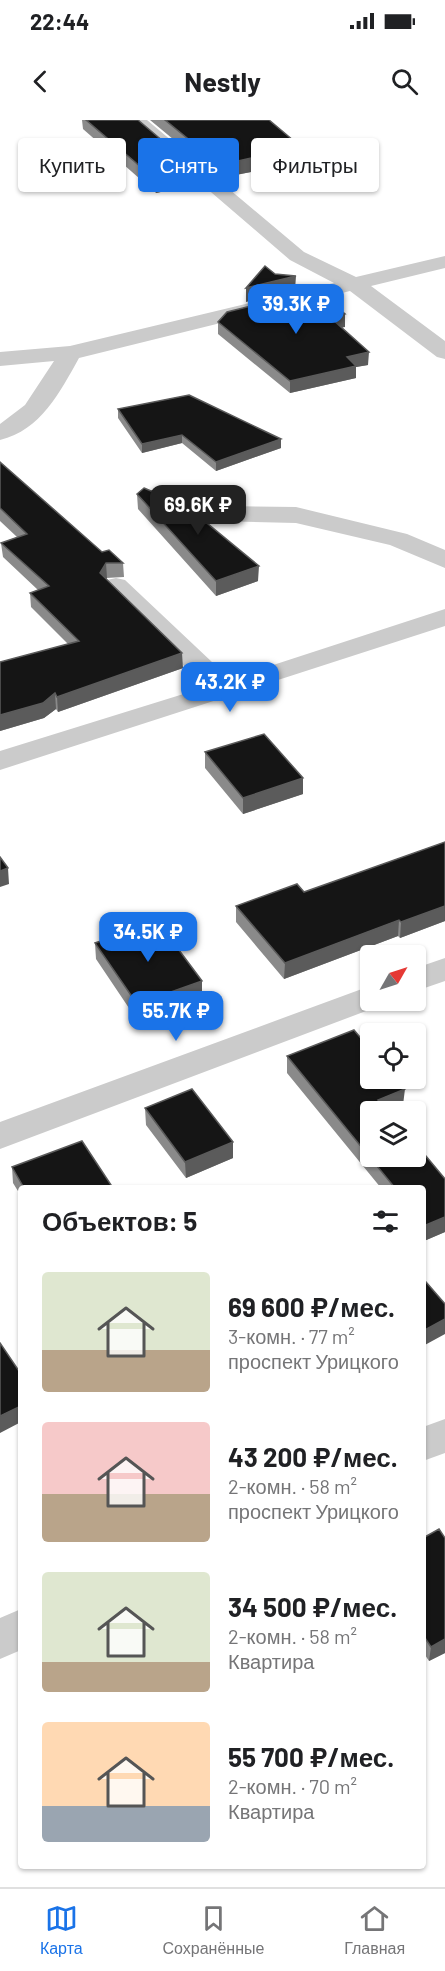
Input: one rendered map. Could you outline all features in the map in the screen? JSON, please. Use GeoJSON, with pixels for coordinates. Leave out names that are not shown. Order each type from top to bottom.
{"type":"FeatureCollection","features":[{"type":"Feature","properties":{"kind":"street"},"geometry":{"type":"LineString","coordinates":[[136,120],[297,256],[355,285],[445,352]]}},
{"type":"Feature","properties":{"kind":"street"},"geometry":{"type":"LineString","coordinates":[[0,359],[70,353],[445,262]]}},
{"type":"Feature","properties":{"kind":"street"},"geometry":{"type":"LineString","coordinates":[[0,433],[9,430],[41,404],[70,353]]}},
{"type":"Feature","properties":{"kind":"street"},"geometry":{"type":"LineString","coordinates":[[156,498],[193,496],[217,513],[296,515],[399,539],[445,560]]}},
{"type":"Feature","properties":{"kind":"street"},"geometry":{"type":"LineString","coordinates":[[116,586],[225,690]]}},
{"type":"Feature","properties":{"kind":"street"},"geometry":{"type":"LineString","coordinates":[[0,760],[225,690],[445,617]]}},
{"type":"Feature","properties":{"kind":"street"},"geometry":{"type":"LineString","coordinates":[[426,976],[445,969]]}},
{"type":"Feature","properties":{"kind":"street"},"geometry":{"type":"LineString","coordinates":[[0,1136],[360,1001]]}},
{"type":"Feature","properties":{"kind":"street"},"geometry":{"type":"LineString","coordinates":[[426,1443],[445,1436]]}},
{"type":"Feature","properties":{"kind":"street"},"geometry":{"type":"LineString","coordinates":[[0,1639],[18,1630]]}},
{"type":"Feature","properties":{"kind":"building"},"geometry":{"type":"Polygon","coordinates":[[[86,120],[138,120],[159,138],[138,138],[138,165],[126,154],[126,138],[107,138],[86,120]]]}},
{"type":"Feature","properties":{"kind":"building"},"geometry":{"type":"Polygon","coordinates":[[[165,120],[269,120],[290,138],[251,138],[251,158],[239,161],[239,138],[187,138],[165,120]]]}},
{"type":"Feature","properties":{"kind":"building"},"geometry":{"type":"Polygon","coordinates":[[[265,266],[275,274],[296,276],[246,288],[265,266]]]}},
{"type":"Feature","properties":{"kind":"building"},"geometry":{"type":"Polygon","coordinates":[[[316,290],[345,314],[331,318],[369,352],[347,357],[356,366],[290,381],[218,322],[227,312],[316,290]]]}},
{"type":"Feature","properties":{"kind":"building"},"geometry":{"type":"Polygon","coordinates":[[[189,395],[281,439],[216,462],[182,435],[142,444],[118,409],[189,395]]]}},
{"type":"Feature","properties":{"kind":"building"},"geometry":{"type":"Polygon","coordinates":[[[0,462],[102,552],[109,550],[123,563],[106,563],[100,573],[182,653],[57,697],[55,693],[43,703],[0,715],[0,662],[79,641],[30,593],[49,586],[1,543],[27,534],[0,508],[0,462]]]}},
{"type":"Feature","properties":{"kind":"building"},"geometry":{"type":"Polygon","coordinates":[[[144,488],[151,491],[168,491],[259,566],[216,581],[137,494],[144,488]]]}},
{"type":"Feature","properties":{"kind":"building"},"geometry":{"type":"Polygon","coordinates":[[[264,734],[303,778],[243,798],[205,752],[264,734]]]}},
{"type":"Feature","properties":{"kind":"building"},"geometry":{"type":"Polygon","coordinates":[[[445,842],[445,906],[401,922],[399,920],[285,963],[236,906],[297,884],[304,892],[445,842]]]}},
{"type":"Feature","properties":{"kind":"building"},"geometry":{"type":"Polygon","coordinates":[[[0,857],[8,868],[0,871],[0,857]]]}},
{"type":"Feature","properties":{"kind":"building"},"geometry":{"type":"Polygon","coordinates":[[[158,922],[202,981],[137,1004],[95,943],[158,922]]]}},
{"type":"Feature","properties":{"kind":"building"},"geometry":{"type":"Polygon","coordinates":[[[354,1030],[360,1037],[360,1089],[405,1089],[379,1101],[360,1101],[360,1145],[287,1056],[354,1030]]]}},
{"type":"Feature","properties":{"kind":"building"},"geometry":{"type":"Polygon","coordinates":[[[192,1089],[233,1142],[185,1162],[145,1108],[192,1089]]]}},
{"type":"Feature","properties":{"kind":"building"},"geometry":{"type":"Polygon","coordinates":[[[82,1141],[111,1185],[22,1185],[12,1167],[82,1141]]]}},
{"type":"Feature","properties":{"kind":"building"},"geometry":{"type":"Polygon","coordinates":[[[426,1156],[445,1179],[445,1217],[426,1225],[426,1185],[393,1185],[378,1167],[426,1167],[426,1156]]]}},
{"type":"Feature","properties":{"kind":"building"},"geometry":{"type":"Polygon","coordinates":[[[426,1282],[445,1304],[445,1319],[426,1329],[426,1282]]]}},
{"type":"Feature","properties":{"kind":"building"},"geometry":{"type":"Polygon","coordinates":[[[0,1343],[18,1370],[18,1407],[0,1416],[0,1343]]]}},
{"type":"Feature","properties":{"kind":"building"},"geometry":{"type":"Polygon","coordinates":[[[439,1529],[445,1538],[445,1639],[431,1647],[426,1640],[426,1536],[439,1529]]]}}]}
